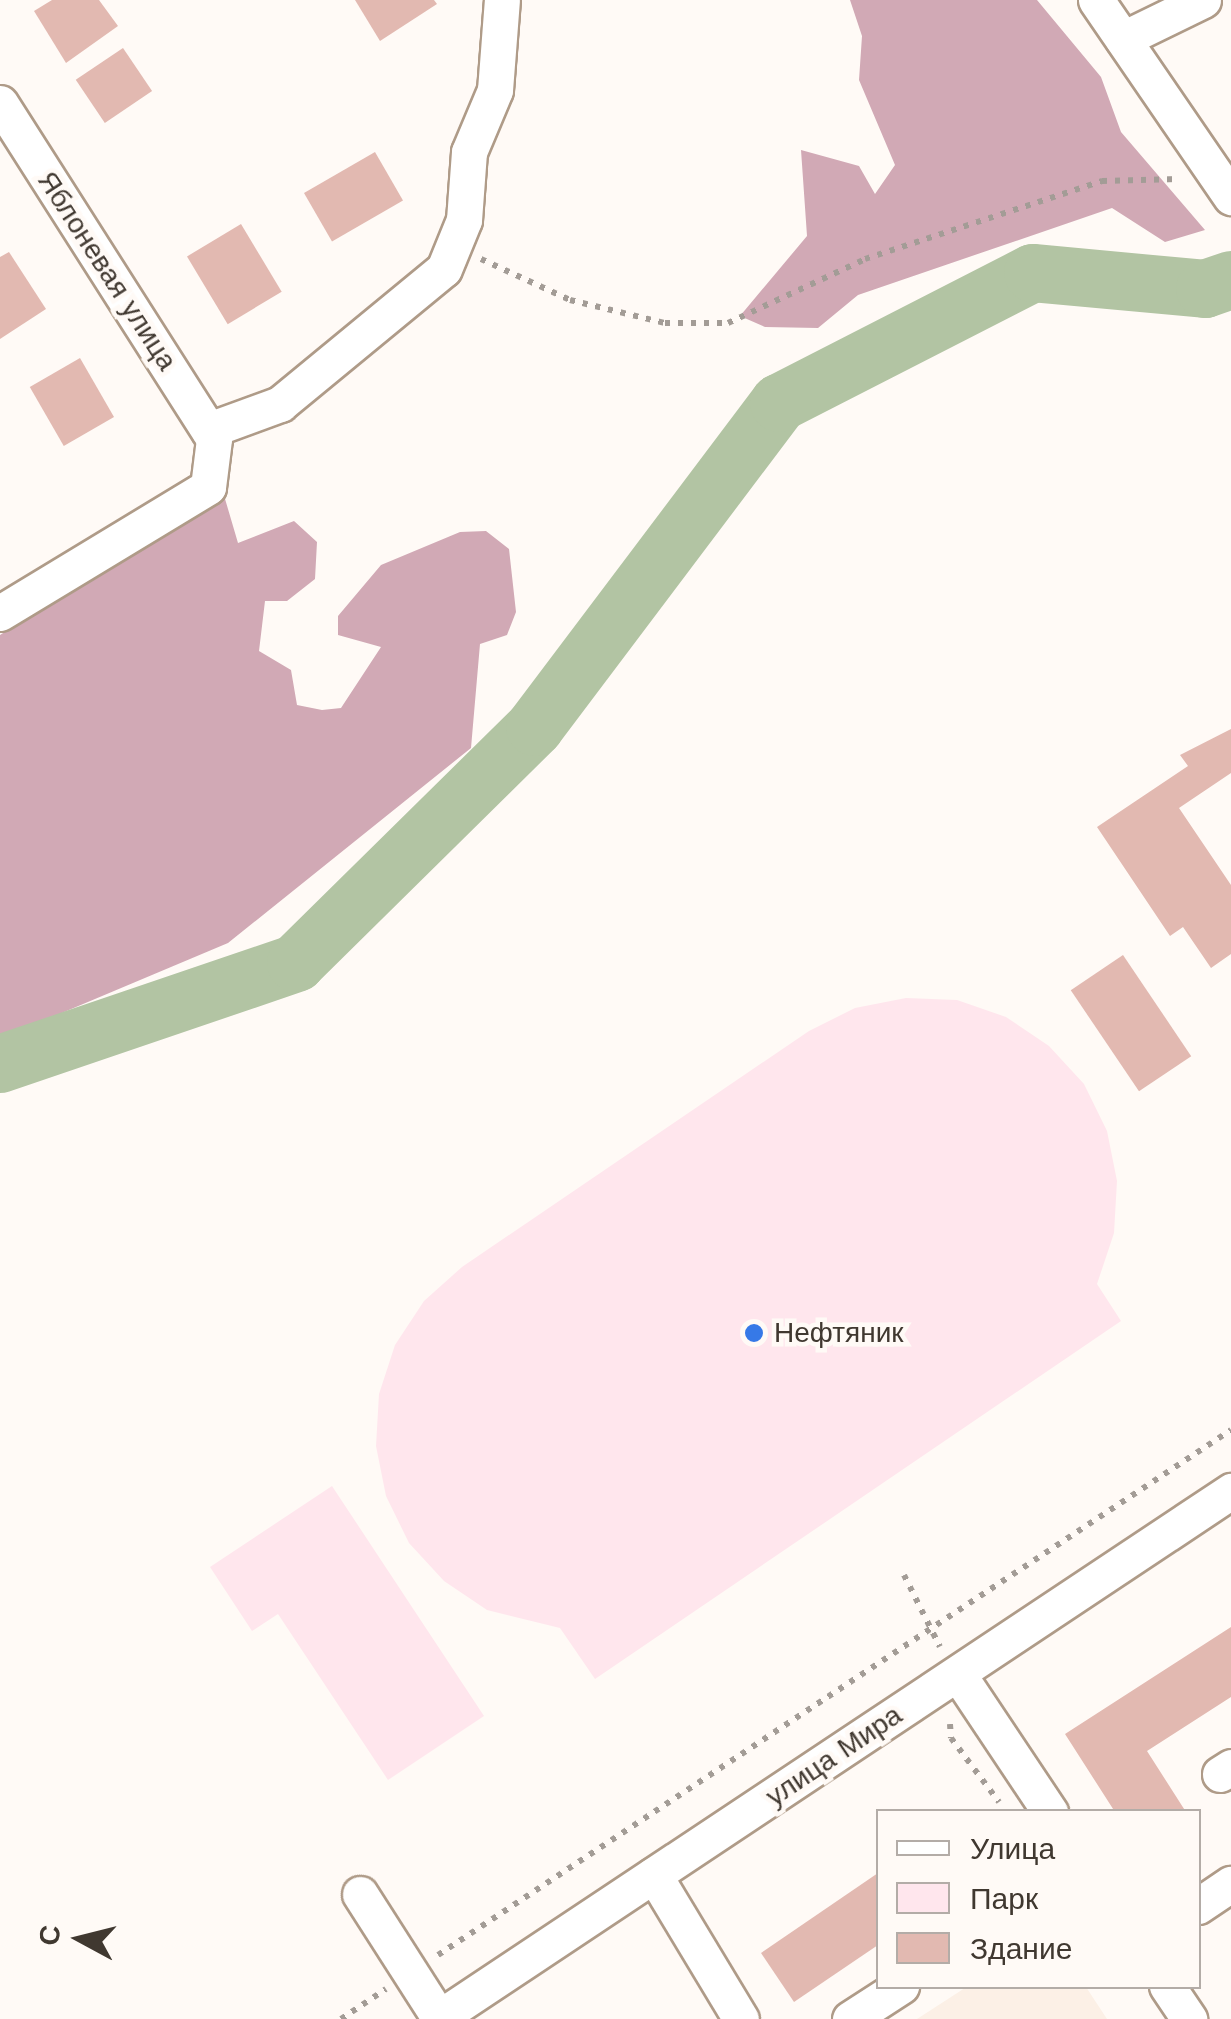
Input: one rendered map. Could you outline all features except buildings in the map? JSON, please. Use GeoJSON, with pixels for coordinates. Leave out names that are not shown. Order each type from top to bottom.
{"type":"FeatureCollection","features":[{"type":"Feature","properties":{"kind":"street"},"geometry":{"type":"LineString","coordinates":[[0,613],[208,487],[211,434],[280,404],[444,269],[464,220],[469,152],[495,90],[502,0]]}},
{"type":"Feature","properties":{"kind":"street"},"geometry":{"type":"LineString","coordinates":[[1096,0],[1226,189]]}},
{"type":"Feature","properties":{"kind":"street"},"geometry":{"type":"LineString","coordinates":[[1122,39],[1203,0]]}},
{"type":"Feature","properties":{"kind":"street","name":"Яблоневая улица"},"geometry":{"type":"LineString","coordinates":[[0,103],[211,434]]}},
{"type":"Feature","properties":{"kind":"street","name":"улица Мира"},"geometry":{"type":"LineString","coordinates":[[438,2019],[1231,1491]]}},
{"type":"Feature","properties":{"kind":"street"},"geometry":{"type":"LineString","coordinates":[[958,1674],[1048,1809]]}},
{"type":"Feature","properties":{"kind":"street"},"geometry":{"type":"LineString","coordinates":[[654,1875],[741,2019]]}},
{"type":"Feature","properties":{"kind":"street"},"geometry":{"type":"LineString","coordinates":[[1201,1904],[1231,1884]]}},
{"type":"Feature","properties":{"kind":"street"},"geometry":{"type":"LineString","coordinates":[[360,1894],[438,2019]]}},
{"type":"Feature","properties":{"kind":"street"},"geometry":{"type":"LineString","coordinates":[[850,2019],[895,1989]]}},
{"type":"Feature","properties":{"kind":"street"},"geometry":{"type":"LineString","coordinates":[[1169,1989],[1189,2019]]}},
{"type":"Feature","properties":{"kind":"path"},"geometry":{"type":"LineString","coordinates":[[454,247],[570,300],[665,322],[728,323],[865,259],[1102,181],[1226,189]]}},
{"type":"Feature","properties":{"kind":"path"},"geometry":{"type":"LineString","coordinates":[[341,2019],[1231,1430]]}},
{"type":"Feature","properties":{"kind":"shaded area"},"geometry":{"type":"Polygon","coordinates":[[[850,0],[1037,0],[1101,77],[1121,132],[1205,230],[1165,242],[1112,208],[858,295],[818,328],[765,327],[740,316],[807,236],[801,150],[859,166],[875,194],[895,165],[859,80],[862,36],[850,0]]]}},
{"type":"Feature","properties":{"kind":"shaded area"},"geometry":{"type":"Polygon","coordinates":[[[223,492],[238,543],[294,521],[317,542],[315,579],[287,601],[265,601],[259,651],[291,670],[297,705],[322,710],[341,708],[381,647],[338,635],[338,616],[381,565],[460,532],[486,531],[509,549],[516,612],[507,635],[480,644],[471,748],[228,943],[0,1039],[0,635],[223,492]]]}},
{"type":"Feature","properties":{"kind":"shaded area"},"geometry":{"type":"Polygon","coordinates":[[[963,1989],[1087,1989],[1107,2019],[917,2019],[963,1989]]]}},
{"type":"Feature","properties":{"kind":"green space","name":"Нефтяник"},"geometry":{"type":"Polygon","coordinates":[[[906,998],[957,1000],[1006,1017],[1049,1046],[1084,1084],[1107,1131],[1117,1181],[1114,1233],[1097,1284],[1121,1321],[595,1679],[560,1628],[487,1610],[444,1581],[409,1543],[386,1496],[376,1446],[379,1394],[395,1345],[424,1301],[462,1267],[809,1031],[855,1008],[906,998]]]}},
{"type":"Feature","properties":{"kind":"green space"},"geometry":{"type":"Polygon","coordinates":[[[332,1486],[484,1716],[388,1780],[278,1614],[252,1631],[210,1567],[332,1486]]]}},
{"type":"Feature","properties":{"kind":"waterway"},"geometry":{"type":"LineString","coordinates":[[0,1064],[296,963],[535,727],[779,403],[1033,273],[1205,289],[1231,280]]}},
{"type":"Feature","properties":{"kind":"place","name":"Нефтяник"},"geometry":{"type":"Point","coordinates":[754,1333]}}]}
